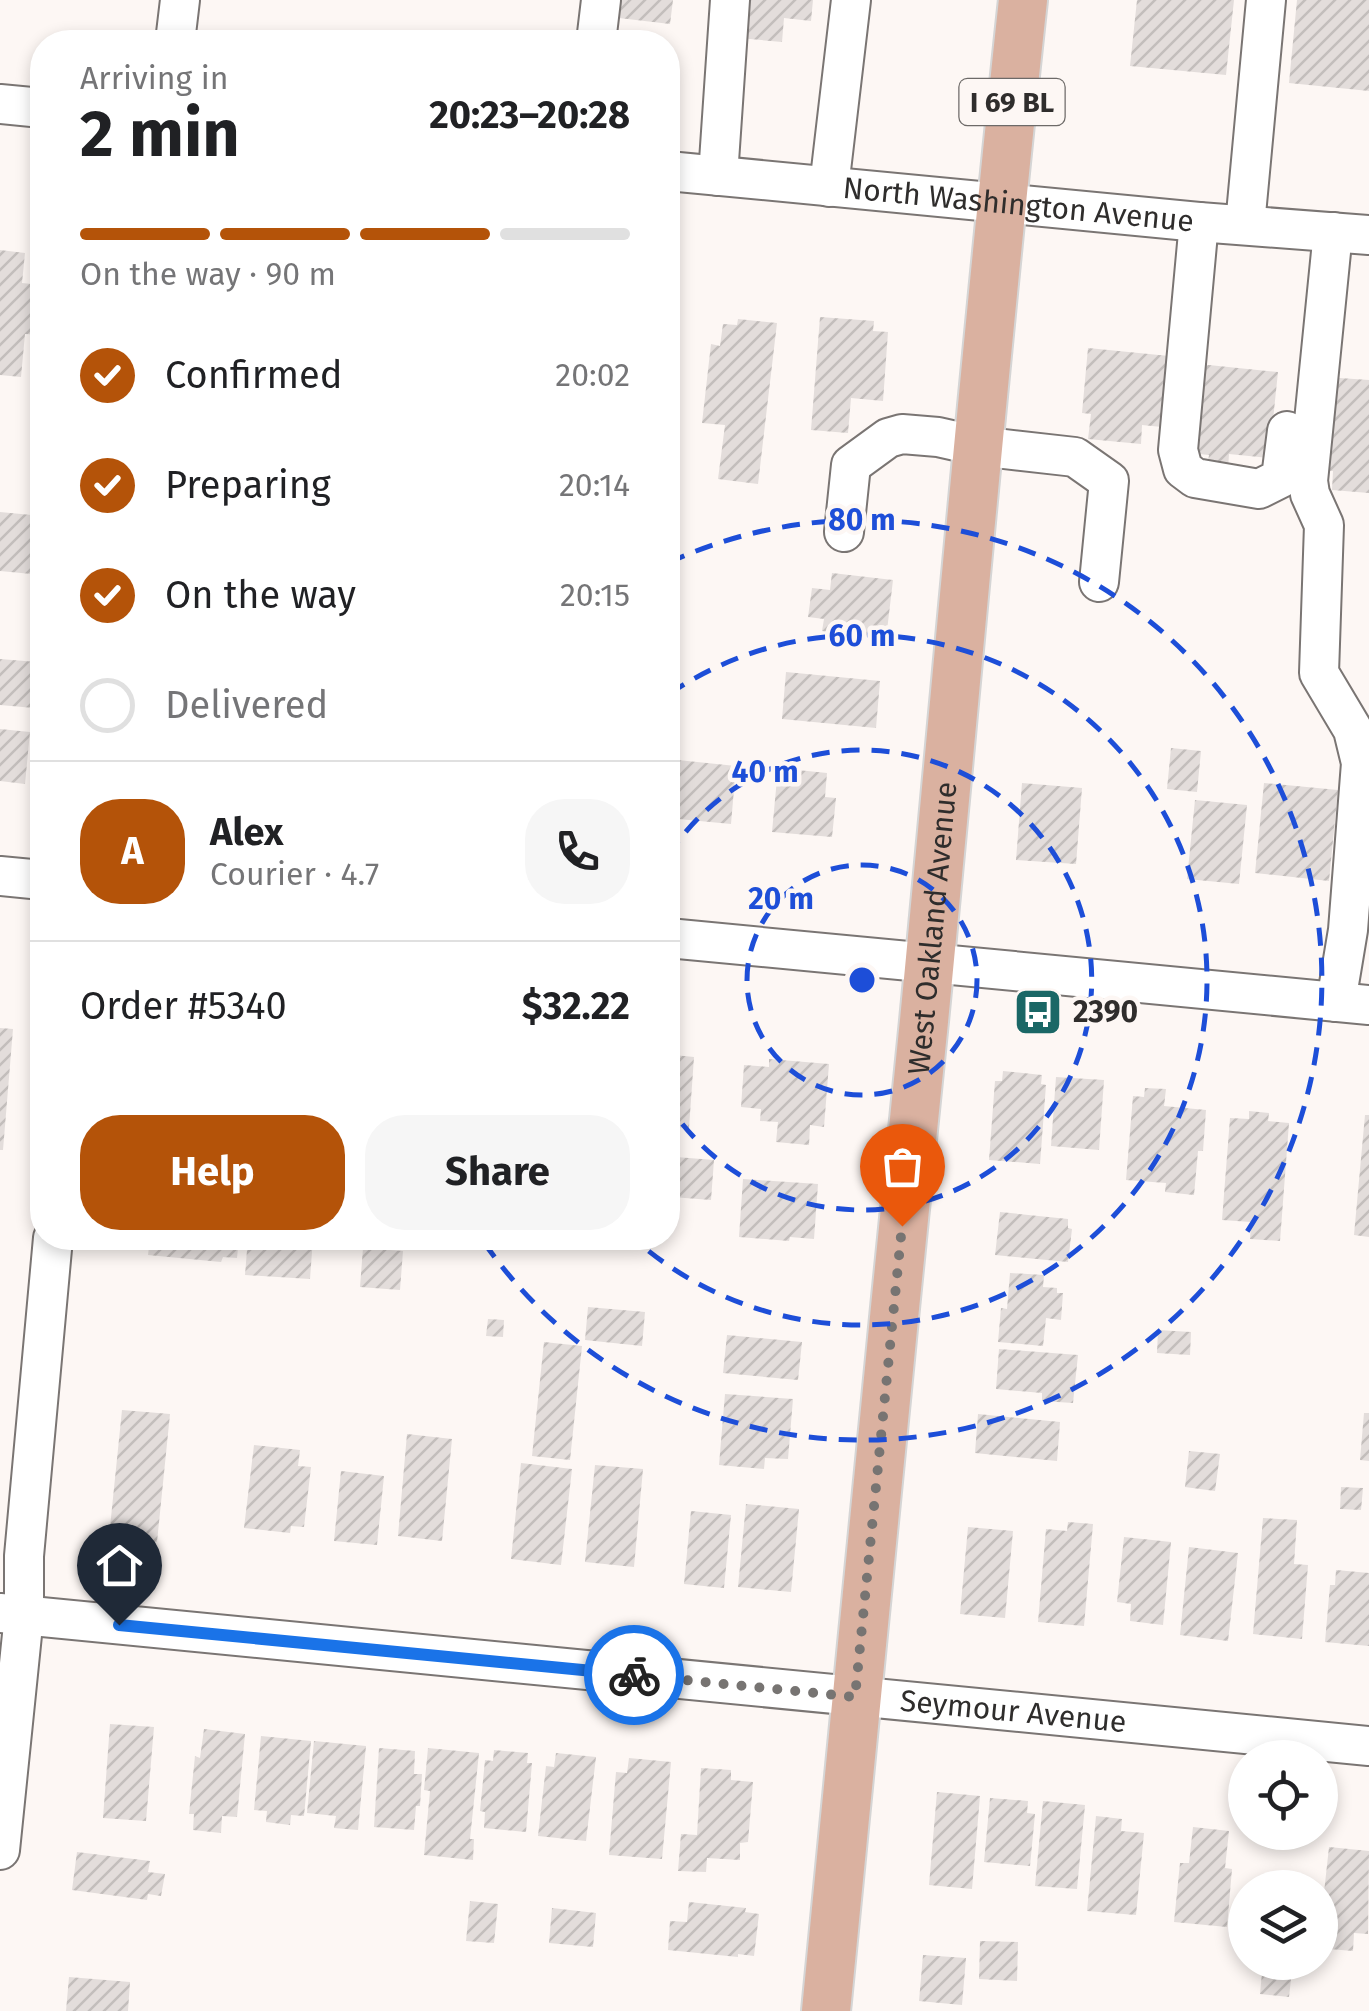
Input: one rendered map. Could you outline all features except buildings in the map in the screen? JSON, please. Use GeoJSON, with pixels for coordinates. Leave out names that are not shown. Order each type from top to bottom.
{"type":"FeatureCollection","features":[{"type":"Feature","properties":{"kind":"main road","name":"I 69 BL"},"geometry":{"type":"LineString","coordinates":[[1001,203],[1023,0]]}},
{"type":"Feature","properties":{"kind":"main road","name":"West Oakland Avenue"},"geometry":{"type":"LineString","coordinates":[[826,2011],[1001,203]]}},
{"type":"Feature","properties":{"kind":"street"},"geometry":{"type":"LineString","coordinates":[[176,30],[180,0]]}},
{"type":"Feature","properties":{"kind":"street"},"geometry":{"type":"LineString","coordinates":[[597,30],[601,0]]}},
{"type":"Feature","properties":{"kind":"street"},"geometry":{"type":"LineString","coordinates":[[718,176],[730,0]]}},
{"type":"Feature","properties":{"kind":"street"},"geometry":{"type":"LineString","coordinates":[[816,185],[827,0]]}},
{"type":"Feature","properties":{"kind":"street"},"geometry":{"type":"LineString","coordinates":[[816,185],[851,0]]}},
{"type":"Feature","properties":{"kind":"street"},"geometry":{"type":"LineString","coordinates":[[1245,226],[1266,0]]}},
{"type":"Feature","properties":{"kind":"street"},"geometry":{"type":"LineString","coordinates":[[0,104],[30,107]]}},
{"type":"Feature","properties":{"kind":"street","name":"North Washington Avenue"},"geometry":{"type":"LineString","coordinates":[[680,172],[1337,232]]}},
{"type":"Feature","properties":{"kind":"street"},"geometry":{"type":"LineString","coordinates":[[1199,222],[1178,450],[1183,469],[1195,478],[1260,489],[1282,478],[1337,232]]}},
{"type":"Feature","properties":{"kind":"street"},"geometry":{"type":"LineString","coordinates":[[680,939],[1353,1004],[1348,930],[1360,763],[1352,730],[1319,673],[1324,525],[1308,481],[1337,232]]}},
{"type":"Feature","properties":{"kind":"street"},"geometry":{"type":"LineString","coordinates":[[844,532],[851,466],[888,438],[902,434],[938,436],[978,446],[1075,456],[1108,481],[1099,582]]}},
{"type":"Feature","properties":{"kind":"street"},"geometry":{"type":"LineString","coordinates":[[0,876],[30,879]]}},
{"type":"Feature","properties":{"kind":"street"},"geometry":{"type":"LineString","coordinates":[[0,1850],[12,1614],[24,1556],[51,1250]]}},
{"type":"Feature","properties":{"kind":"street","name":"Seymour Avenue"},"geometry":{"type":"LineString","coordinates":[[12,1614],[1369,1746]]}},
{"type":"Feature","properties":{"kind":"way so far"},"geometry":{"type":"LineString","coordinates":[[634,1675],[855,1697],[902,1226]]}},
{"type":"Feature","properties":{"kind":"place","name":"2390"},"geometry":{"type":"Point","coordinates":[1038,1012]}},
{"type":"Feature","properties":{"kind":"route"},"geometry":{"type":"LineString","coordinates":[[119,1625],[634,1675]]}}]}
